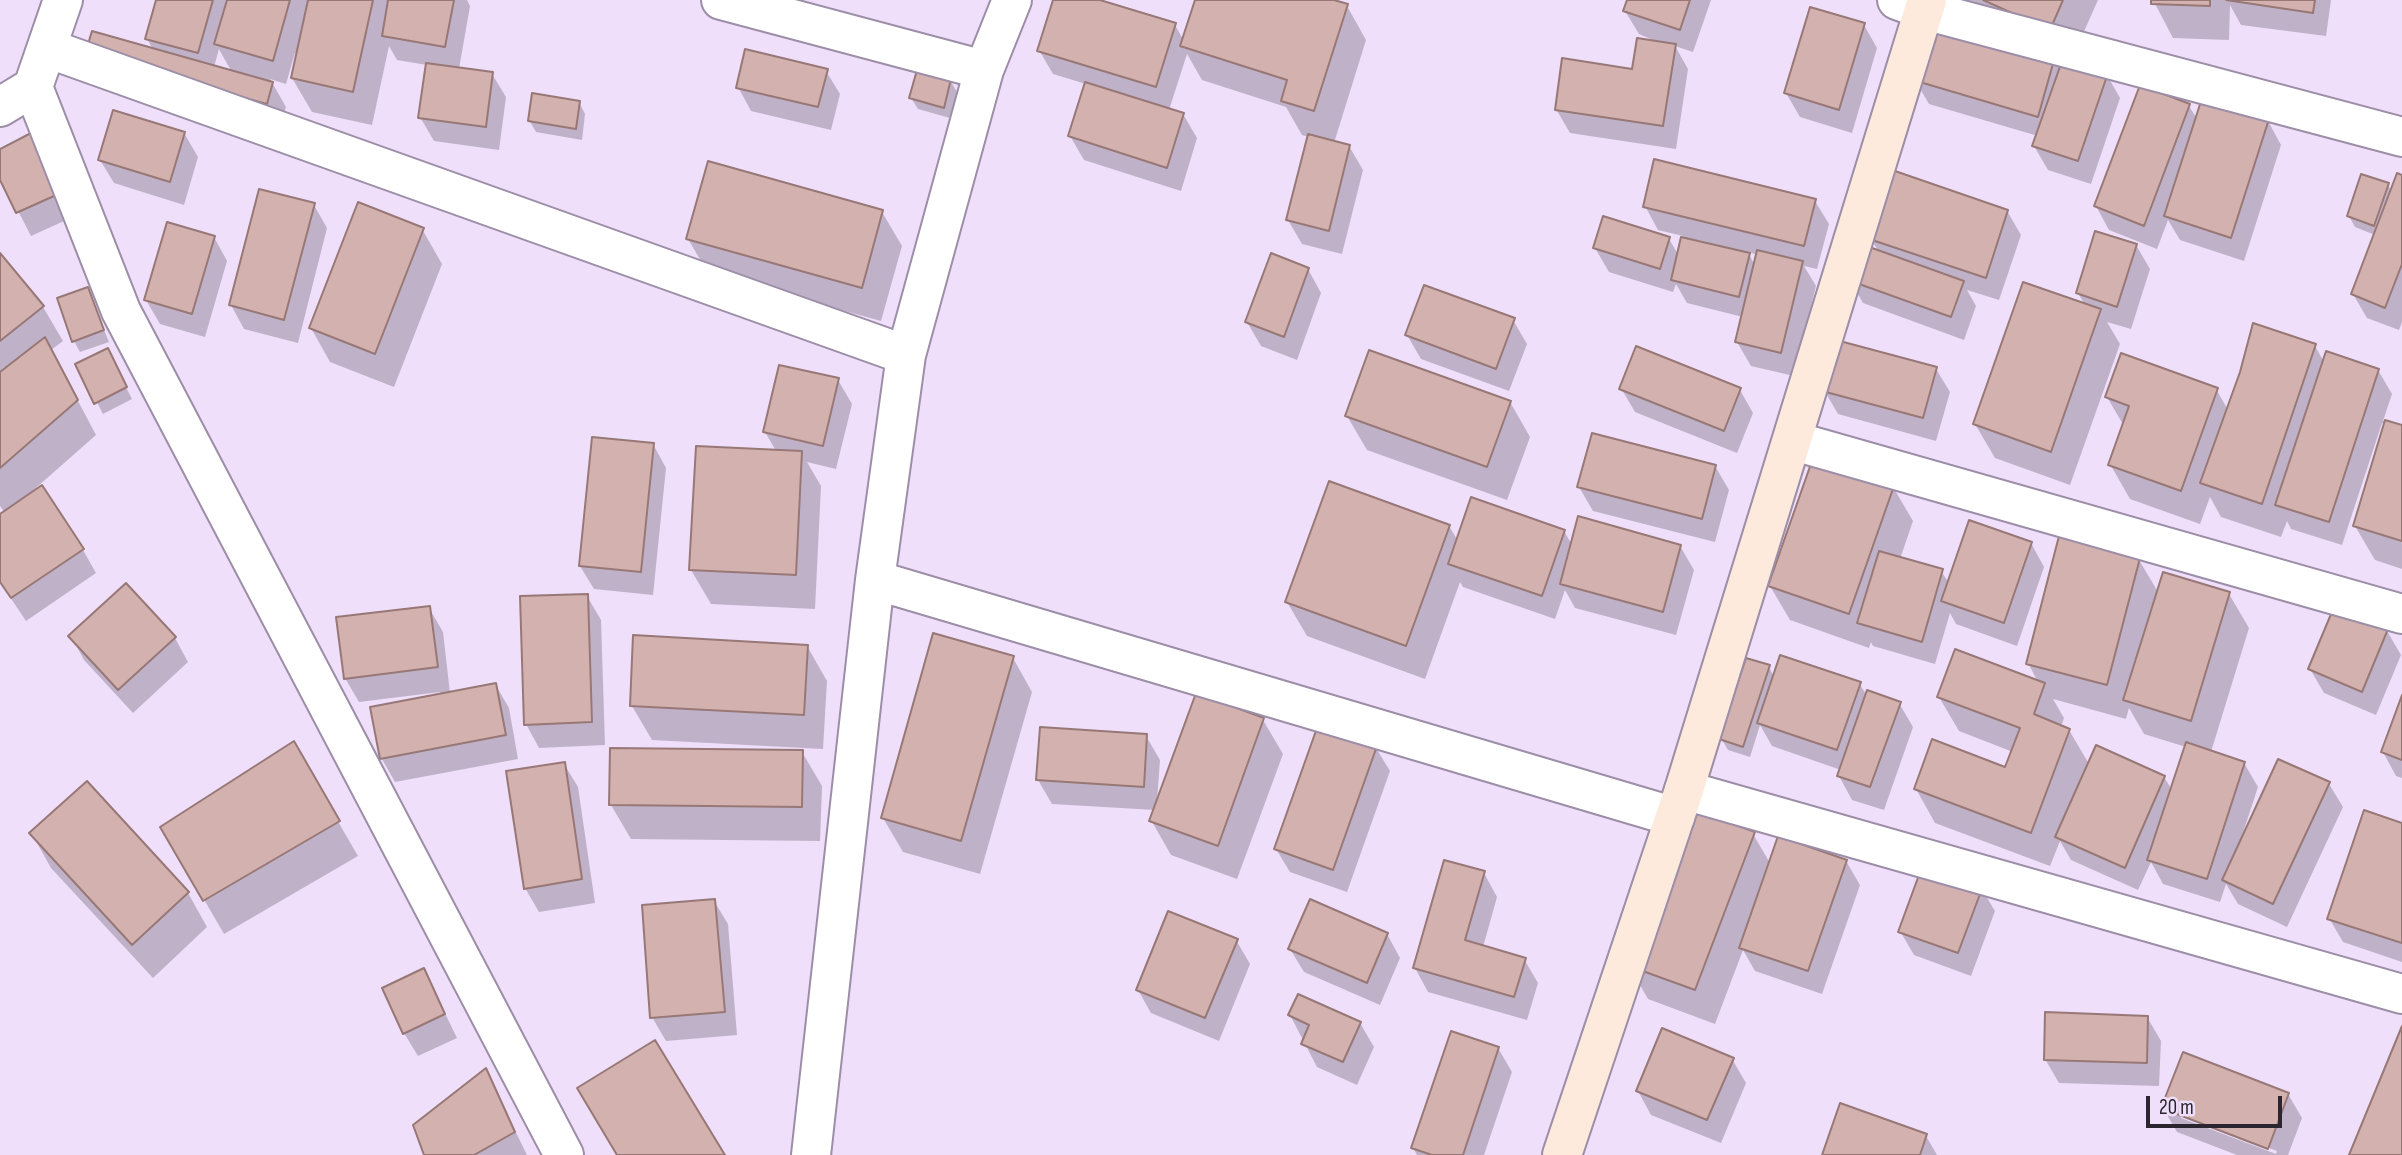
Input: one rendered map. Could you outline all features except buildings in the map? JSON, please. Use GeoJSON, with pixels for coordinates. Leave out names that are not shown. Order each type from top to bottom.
{"type":"FeatureCollection","features":[{"type":"Feature","properties":{"kind":"street"},"geometry":{"type":"LineString","coordinates":[[0,107],[33,87],[63,0]]}},
{"type":"Feature","properties":{"kind":"street"},"geometry":{"type":"LineString","coordinates":[[721,0],[984,71]]}},
{"type":"Feature","properties":{"kind":"street"},"geometry":{"type":"LineString","coordinates":[[811,1155],[875,580],[906,355],[984,71],[1012,0]]}},
{"type":"Feature","properties":{"kind":"street"},"geometry":{"type":"LineString","coordinates":[[1562,1155],[1679,803],[1794,440],[1916,3],[2402,137]]}},
{"type":"Feature","properties":{"kind":"street"},"geometry":{"type":"LineString","coordinates":[[47,48],[906,355]]}},
{"type":"Feature","properties":{"kind":"street"},"geometry":{"type":"LineString","coordinates":[[33,87],[121,311],[564,1155]]}},
{"type":"Feature","properties":{"kind":"street"},"geometry":{"type":"LineString","coordinates":[[1794,440],[2402,614]]}},
{"type":"Feature","properties":{"kind":"street"},"geometry":{"type":"LineString","coordinates":[[875,580],[1679,803],[2402,994]]}}]}
